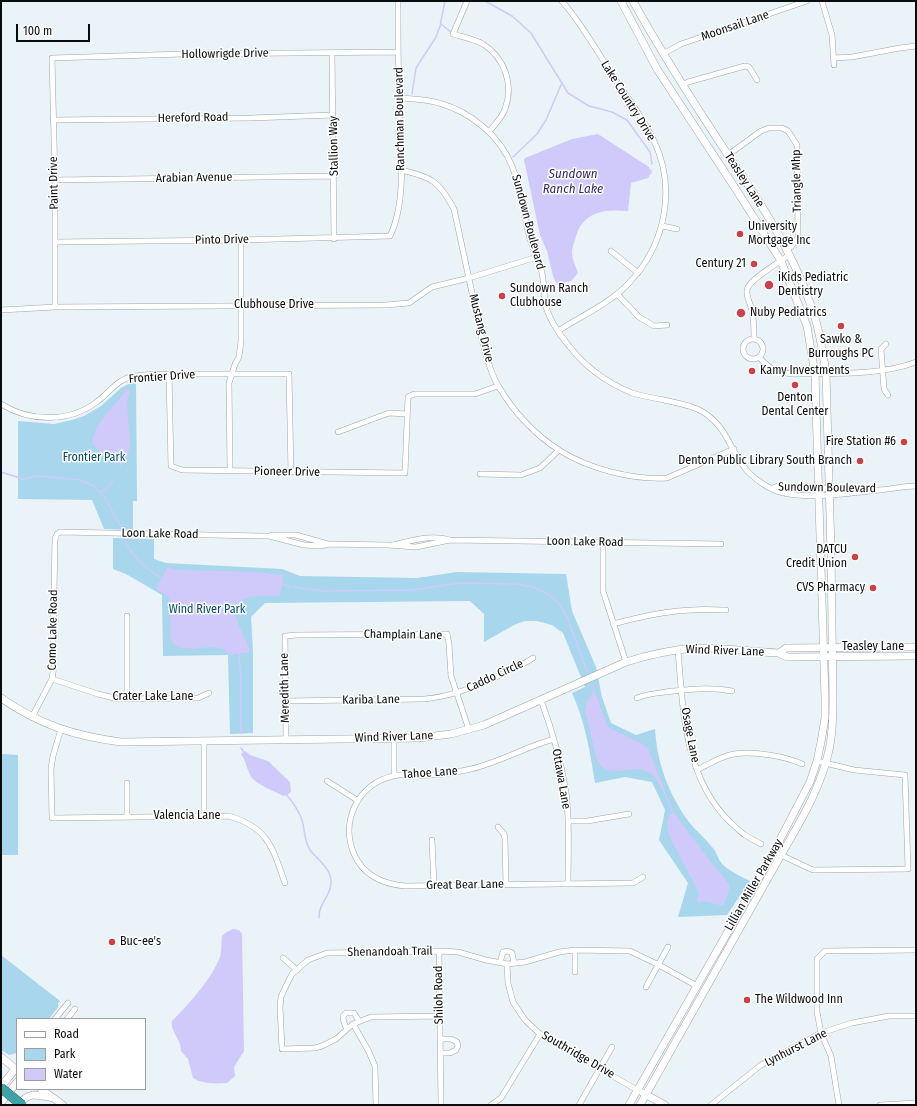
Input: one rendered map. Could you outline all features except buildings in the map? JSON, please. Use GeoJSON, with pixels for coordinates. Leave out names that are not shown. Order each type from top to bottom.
{"type":"FeatureCollection","features":[{"type":"Feature","properties":{"kind":"highway"},"geometry":{"type":"LineString","coordinates":[[1,1088],[22,1105]]}},
{"type":"Feature","properties":{"kind":"main road","name":"Teasley Lane"},"geometry":{"type":"LineString","coordinates":[[621,1],[657,69],[781,261],[807,326],[816,374],[823,648]]}},
{"type":"Feature","properties":{"kind":"main road","name":"Teasley Lane"},"geometry":{"type":"LineString","coordinates":[[633,1],[682,85],[764,209],[788,252],[816,319],[822,344],[826,373],[833,619],[832,648],[916,647]]}},
{"type":"Feature","properties":{"kind":"main road","name":"Wind River Lane"},"geometry":{"type":"LineString","coordinates":[[779,653],[786,648],[832,648]]}},
{"type":"Feature","properties":{"kind":"main road","name":"Lillian Miller Parkway"},"geometry":{"type":"LineString","coordinates":[[629,1105],[774,851],[810,782],[817,761],[825,718],[823,648]]}},
{"type":"Feature","properties":{"kind":"main road","name":"Lillian Miller Parkway"},"geometry":{"type":"LineString","coordinates":[[640,1105],[803,816],[818,785],[829,751],[834,719],[832,648]]}},
{"type":"Feature","properties":{"kind":"main road","name":"Wind River Lane"},"geometry":{"type":"LineString","coordinates":[[1,698],[32,717],[61,729],[85,736],[121,742],[394,738],[435,736],[469,730],[505,716],[626,662],[678,650],[709,649],[779,653],[787,657],[832,656]]}},
{"type":"Feature","properties":{"kind":"main road","name":"Teasley Lane"},"geometry":{"type":"LineString","coordinates":[[832,656],[916,656]]}},
{"type":"Feature","properties":{"kind":"main road"},"geometry":{"type":"LineString","coordinates":[[1,1057],[16,1069],[1,1088]]}},
{"type":"Feature","properties":{"kind":"main road"},"geometry":{"type":"LineString","coordinates":[[1,1103],[16,1083]]}},
{"type":"Feature","properties":{"kind":"main road"},"geometry":{"type":"LineString","coordinates":[[42,1090],[63,1105]]}},
{"type":"Feature","properties":{"kind":"main road","name":"Southridge Drive"},"geometry":{"type":"LineString","coordinates":[[637,1090],[665,1105]]}},
{"type":"Feature","properties":{"kind":"main road"},"geometry":{"type":"LineString","coordinates":[[18,1105],[24,1098],[29,1096],[36,1095],[53,1098]]}},
{"type":"Feature","properties":{"kind":"street","name":"Ranchman Boulevard"},"geometry":{"type":"LineString","coordinates":[[390,236],[398,210],[401,170],[398,1]]}},
{"type":"Feature","properties":{"kind":"street"},"geometry":{"type":"LineString","coordinates":[[467,1],[453,34],[475,40],[487,48],[498,60],[508,79],[509,94],[504,110],[489,132]]}},
{"type":"Feature","properties":{"kind":"street","name":"Lake Country Drive"},"geometry":{"type":"LineString","coordinates":[[558,331],[618,294],[638,273],[654,249],[662,226],[666,202],[665,177],[654,140],[578,21],[562,1]]}},
{"type":"Feature","properties":{"kind":"street","name":"Moonsail Lane"},"geometry":{"type":"LineString","coordinates":[[663,54],[681,44],[808,1]]}},
{"type":"Feature","properties":{"kind":"street"},"geometry":{"type":"LineString","coordinates":[[822,1],[832,35],[834,66]]}},
{"type":"Feature","properties":{"kind":"street"},"geometry":{"type":"LineString","coordinates":[[834,58],[852,57],[894,48],[916,46]]}},
{"type":"Feature","properties":{"kind":"street","name":"Hollowrigde Drive"},"geometry":{"type":"LineString","coordinates":[[52,58],[183,54],[398,52]]}},
{"type":"Feature","properties":{"kind":"street","name":"Stallion Way"},"geometry":{"type":"LineString","coordinates":[[332,53],[334,239]]}},
{"type":"Feature","properties":{"kind":"street","name":"Paint Drive"},"geometry":{"type":"LineString","coordinates":[[52,58],[55,180],[55,307]]}},
{"type":"Feature","properties":{"kind":"street"},"geometry":{"type":"LineString","coordinates":[[682,85],[745,66],[749,67],[757,80]]}},
{"type":"Feature","properties":{"kind":"street","name":"Sundown Boulevard"},"geometry":{"type":"LineString","coordinates":[[399,98],[440,103],[468,116],[489,132],[499,143],[512,167],[521,195],[530,239],[542,274],[549,316],[570,348],[591,370],[631,392],[700,410],[716,421],[749,473],[762,483],[772,488],[778,486],[829,492],[883,490],[900,486],[916,486]]}},
{"type":"Feature","properties":{"kind":"street","name":"Hereford Road"},"geometry":{"type":"LineString","coordinates":[[53,120],[251,118],[333,115]]}},
{"type":"Feature","properties":{"kind":"street","name":"Triangle Mhp"},"geometry":{"type":"LineString","coordinates":[[728,155],[761,131],[770,128],[782,128],[788,130],[797,145],[798,238],[788,252]]}},
{"type":"Feature","properties":{"kind":"street","name":"Mustang Drive"},"geometry":{"type":"LineString","coordinates":[[401,170],[432,179],[445,192],[454,209],[482,344],[498,386],[522,418],[540,435],[559,450],[596,468],[632,477],[655,479],[667,478],[734,449]]}},
{"type":"Feature","properties":{"kind":"street","name":"Arabian Avenue"},"geometry":{"type":"LineString","coordinates":[[55,180],[334,176]]}},
{"type":"Feature","properties":{"kind":"street"},"geometry":{"type":"LineString","coordinates":[[662,226],[677,229]]}},
{"type":"Feature","properties":{"kind":"street","name":"Pinto Drive"},"geometry":{"type":"LineString","coordinates":[[55,242],[334,239],[390,236]]}},
{"type":"Feature","properties":{"kind":"street"},"geometry":{"type":"LineString","coordinates":[[230,471],[229,383],[241,350],[241,240]]}},
{"type":"Feature","properties":{"kind":"street"},"geometry":{"type":"LineString","coordinates":[[611,251],[638,273]]}},
{"type":"Feature","properties":{"kind":"street"},"geometry":{"type":"LineString","coordinates":[[754,339],[753,315],[747,295],[748,285],[753,279],[781,261],[788,252]]}},
{"type":"Feature","properties":{"kind":"street","name":"Clubhouse Drive"},"geometry":{"type":"LineString","coordinates":[[1,310],[55,307],[385,305],[409,303],[432,286],[469,278],[537,257]]}},
{"type":"Feature","properties":{"kind":"street"},"geometry":{"type":"LineString","coordinates":[[618,294],[639,317],[654,326],[667,325]]}},
{"type":"Feature","properties":{"kind":"street"},"geometry":{"type":"LineString","coordinates":[[754,339],[759,341],[763,347],[763,351],[759,357],[751,359],[747,357],[743,350],[744,343],[747,340],[754,339]]}},
{"type":"Feature","properties":{"kind":"street"},"geometry":{"type":"LineString","coordinates":[[886,344],[881,349],[884,389],[888,394]]}},
{"type":"Feature","properties":{"kind":"street"},"geometry":{"type":"LineString","coordinates":[[759,357],[767,366],[781,372],[792,374],[882,371],[903,367],[916,362]]}},
{"type":"Feature","properties":{"kind":"street","name":"Frontier Drive"},"geometry":{"type":"LineString","coordinates":[[1,404],[20,414],[38,418],[56,418],[87,408],[98,401],[124,378],[134,376],[169,374],[289,374],[291,472]]}},
{"type":"Feature","properties":{"kind":"street","name":"Pioneer Drive"},"geometry":{"type":"LineString","coordinates":[[169,374],[171,466],[182,470],[405,473],[407,414]]}},
{"type":"Feature","properties":{"kind":"street"},"geometry":{"type":"LineString","coordinates":[[338,432],[389,413],[407,414],[408,397],[414,394],[475,394],[498,386]]}},
{"type":"Feature","properties":{"kind":"street"},"geometry":{"type":"LineString","coordinates":[[480,474],[521,475],[540,468],[559,450]]}},
{"type":"Feature","properties":{"kind":"street","name":"Loon Lake Road"},"geometry":{"type":"LineString","coordinates":[[55,539],[57,534],[65,531],[269,536],[304,545],[320,546],[330,544],[416,547],[450,540],[721,544]]}},
{"type":"Feature","properties":{"kind":"street","name":"Como Lake Road"},"geometry":{"type":"LineString","coordinates":[[32,717],[52,679],[54,666],[55,539]]}},
{"type":"Feature","properties":{"kind":"street"},"geometry":{"type":"LineString","coordinates":[[603,542],[603,591],[626,662]]}},
{"type":"Feature","properties":{"kind":"street"},"geometry":{"type":"LineString","coordinates":[[613,624],[642,616],[668,612],[726,610]]}},
{"type":"Feature","properties":{"kind":"street"},"geometry":{"type":"LineString","coordinates":[[127,616],[128,698]]}},
{"type":"Feature","properties":{"kind":"street","name":"Champlain Lane"},"geometry":{"type":"LineString","coordinates":[[285,636],[447,634],[451,676],[469,730]]}},
{"type":"Feature","properties":{"kind":"street","name":"Meredith Lane"},"geometry":{"type":"LineString","coordinates":[[285,636],[286,739]]}},
{"type":"Feature","properties":{"kind":"street","name":"Osage Lane"},"geometry":{"type":"LineString","coordinates":[[678,650],[688,736],[692,756],[697,770],[709,796],[722,814],[744,834],[761,844]]}},
{"type":"Feature","properties":{"kind":"street","name":"Caddo Circle"},"geometry":{"type":"LineString","coordinates":[[457,693],[523,665],[533,658]]}},
{"type":"Feature","properties":{"kind":"street","name":"Crater Lake Lane"},"geometry":{"type":"LineString","coordinates":[[52,679],[108,697],[198,698],[209,693]]}},
{"type":"Feature","properties":{"kind":"street"},"geometry":{"type":"LineString","coordinates":[[637,698],[646,694],[703,688],[718,688],[732,691]]}},
{"type":"Feature","properties":{"kind":"street","name":"Kariba Lane"},"geometry":{"type":"LineString","coordinates":[[285,701],[425,699],[457,693]]}},
{"type":"Feature","properties":{"kind":"street","name":"Ottawa Lane"},"geometry":{"type":"LineString","coordinates":[[541,700],[548,716],[566,793],[568,821],[568,884]]}},
{"type":"Feature","properties":{"kind":"street","name":"Valencia Lane"},"geometry":{"type":"LineString","coordinates":[[61,729],[53,756],[51,769],[52,818],[229,816],[244,820],[254,826],[268,840],[285,883]]}},
{"type":"Feature","properties":{"kind":"street"},"geometry":{"type":"LineString","coordinates":[[394,738],[394,775]]}},
{"type":"Feature","properties":{"kind":"street","name":"Tahoe Lane"},"geometry":{"type":"LineString","coordinates":[[358,800],[377,782],[394,775],[431,776],[473,769],[537,744],[554,739]]}},
{"type":"Feature","properties":{"kind":"street"},"geometry":{"type":"LineString","coordinates":[[204,741],[204,816]]}},
{"type":"Feature","properties":{"kind":"street"},"geometry":{"type":"LineString","coordinates":[[697,770],[717,759],[735,754],[750,754],[790,759],[802,764]]}},
{"type":"Feature","properties":{"kind":"street"},"geometry":{"type":"LineString","coordinates":[[774,851],[802,866],[813,870],[908,868],[905,775],[854,770],[817,761]]}},
{"type":"Feature","properties":{"kind":"street"},"geometry":{"type":"LineString","coordinates":[[327,781],[358,800]]}},
{"type":"Feature","properties":{"kind":"street"},"geometry":{"type":"LineString","coordinates":[[127,783],[127,816]]}},
{"type":"Feature","properties":{"kind":"street","name":"Great Bear Lane"},"geometry":{"type":"LineString","coordinates":[[358,800],[351,816],[349,836],[354,854],[363,868],[380,881],[392,885],[434,886],[633,883],[643,877]]}},
{"type":"Feature","properties":{"kind":"street"},"geometry":{"type":"LineString","coordinates":[[568,821],[588,821],[629,814]]}},
{"type":"Feature","properties":{"kind":"street"},"geometry":{"type":"LineString","coordinates":[[498,827],[504,834],[505,839],[506,885]]}},
{"type":"Feature","properties":{"kind":"street"},"geometry":{"type":"LineString","coordinates":[[432,840],[434,886]]}},
{"type":"Feature","properties":{"kind":"street"},"geometry":{"type":"LineString","coordinates":[[646,987],[668,947]]}},
{"type":"Feature","properties":{"kind":"street"},"geometry":{"type":"LineString","coordinates":[[574,950],[575,972]]}},
{"type":"Feature","properties":{"kind":"street","name":"Shenandoah Trail"},"geometry":{"type":"LineString","coordinates":[[347,1029],[336,1039],[322,1046],[315,1048],[282,1049],[281,997],[292,974],[308,960],[327,953],[438,951],[458,952],[500,963],[514,964],[559,952],[574,950],[630,951],[697,986]]}},
{"type":"Feature","properties":{"kind":"street"},"geometry":{"type":"LineString","coordinates":[[839,1105],[831,1056],[821,1033],[817,1012],[816,959],[825,951],[916,950]]}},
{"type":"Feature","properties":{"kind":"street","name":"Shiloh Road"},"geometry":{"type":"LineString","coordinates":[[438,951],[441,1105]]}},
{"type":"Feature","properties":{"kind":"street"},"geometry":{"type":"LineString","coordinates":[[500,963],[501,954],[506,951],[512,953],[514,964]]}},
{"type":"Feature","properties":{"kind":"street"},"geometry":{"type":"LineString","coordinates":[[283,958],[297,970]]}},
{"type":"Feature","properties":{"kind":"street","name":"Southridge Drive"},"geometry":{"type":"LineString","coordinates":[[507,964],[508,983],[513,1002],[525,1020],[540,1034],[637,1090]]}},
{"type":"Feature","properties":{"kind":"street"},"geometry":{"type":"LineString","coordinates":[[56,1018],[68,1003]]}},
{"type":"Feature","properties":{"kind":"street"},"geometry":{"type":"LineString","coordinates":[[68,1018],[76,1009]]}},
{"type":"Feature","properties":{"kind":"street"},"geometry":{"type":"LineString","coordinates":[[359,1021],[354,1013],[346,1013],[343,1016],[344,1024],[347,1029],[359,1021],[371,1017],[440,1016]]}},
{"type":"Feature","properties":{"kind":"street","name":"Lynhurst Lane"},"geometry":{"type":"LineString","coordinates":[[711,1105],[761,1065],[821,1033],[852,1023],[889,1016],[916,1016]]}},
{"type":"Feature","properties":{"kind":"street"},"geometry":{"type":"LineString","coordinates":[[353,1024],[368,1050],[375,1066],[376,1105]]}},
{"type":"Feature","properties":{"kind":"street"},"geometry":{"type":"LineString","coordinates":[[491,1105],[501,1098],[540,1034]]}},
{"type":"Feature","properties":{"kind":"street","name":"Shiloh Road"},"geometry":{"type":"LineString","coordinates":[[440,1039],[451,1039],[457,1042],[458,1046],[456,1050],[450,1053],[440,1053]]}},
{"type":"Feature","properties":{"kind":"street"},"geometry":{"type":"LineString","coordinates":[[579,1105],[612,1047]]}},
{"type":"Feature","properties":{"kind":"street"},"geometry":{"type":"LineString","coordinates":[[880,1105],[916,1103]]}},
{"type":"Feature","properties":{"kind":"green space","name":"Frontier Park"},"geometry":{"type":"Polygon","coordinates":[[[136,380],[137,501],[133,501],[133,530],[104,529],[92,500],[18,499],[18,421],[54,424],[84,416],[101,406],[121,388],[136,380]]]}},
{"type":"Feature","properties":{"kind":"green space","name":"Wind River Park"},"geometry":{"type":"Polygon","coordinates":[[[113,538],[154,539],[154,559],[166,563],[282,569],[300,576],[417,578],[457,572],[566,574],[572,611],[596,667],[602,697],[611,723],[636,735],[655,729],[661,766],[670,790],[682,812],[713,849],[720,861],[726,867],[750,881],[727,915],[678,917],[688,883],[659,840],[665,810],[652,782],[625,777],[595,783],[584,726],[572,693],[585,687],[563,633],[552,625],[537,621],[525,621],[514,625],[484,642],[484,614],[470,601],[265,603],[251,617],[253,652],[253,733],[230,734],[228,655],[163,656],[162,595],[126,574],[113,569],[113,538]]]}},
{"type":"Feature","properties":{"kind":"green space"},"geometry":{"type":"Polygon","coordinates":[[[1,754],[18,755],[18,855],[1,855],[1,754]]]}},
{"type":"Feature","properties":{"kind":"green space"},"geometry":{"type":"Polygon","coordinates":[[[1,955],[60,1001],[59,1003],[58,1002],[58,1007],[50,1018],[16,1018],[16,1053],[9,1055],[1,1050],[1,955]]]}},
{"type":"Feature","properties":{"kind":"water","name":"Sundown Ranch Lake"},"geometry":{"type":"Polygon","coordinates":[[[598,134],[649,167],[651,173],[648,178],[631,183],[628,211],[604,211],[596,213],[584,221],[576,236],[572,250],[578,273],[571,281],[557,284],[553,276],[547,251],[540,235],[524,160],[525,158],[572,139],[598,134]]]}},
{"type":"Feature","properties":{"kind":"water"},"geometry":{"type":"Polygon","coordinates":[[[126,389],[130,391],[127,403],[130,443],[127,459],[123,462],[118,462],[105,456],[92,443],[99,424],[126,389]]]}},
{"type":"Feature","properties":{"kind":"water"},"geometry":{"type":"Polygon","coordinates":[[[168,567],[177,570],[256,572],[284,575],[280,596],[250,597],[239,603],[236,609],[237,621],[250,652],[229,655],[222,648],[217,647],[185,649],[174,645],[170,632],[170,601],[167,596],[156,589],[168,567]]]}},
{"type":"Feature","properties":{"kind":"water"},"geometry":{"type":"Polygon","coordinates":[[[593,692],[595,692],[607,725],[611,729],[641,743],[648,748],[664,788],[662,789],[654,776],[649,772],[640,769],[620,771],[608,770],[602,767],[597,761],[585,710],[587,702],[593,692]]]}},
{"type":"Feature","properties":{"kind":"water"},"geometry":{"type":"Polygon","coordinates":[[[245,751],[250,755],[268,761],[290,782],[291,792],[283,796],[255,781],[250,775],[241,754],[245,751]]]}},
{"type":"Feature","properties":{"kind":"water"},"geometry":{"type":"Polygon","coordinates":[[[670,814],[675,814],[729,884],[729,890],[724,905],[704,901],[699,902],[696,900],[699,894],[698,891],[669,835],[667,823],[670,814]]]}},
{"type":"Feature","properties":{"kind":"water"},"geometry":{"type":"Polygon","coordinates":[[[233,929],[239,930],[242,934],[244,1051],[234,1067],[235,1076],[227,1083],[205,1082],[193,1078],[188,1059],[181,1051],[180,1043],[173,1029],[172,1021],[192,999],[211,974],[220,957],[222,936],[233,929]]]}},
{"type":"Feature","properties":{"kind":"waterway"},"geometry":{"type":"LineString","coordinates":[[412,94],[416,68],[436,37],[440,26],[445,1]]}},
{"type":"Feature","properties":{"kind":"waterway"},"geometry":{"type":"LineString","coordinates":[[485,1],[512,16],[531,33],[568,93],[589,106],[612,112],[627,120],[650,152],[652,164]]}},
{"type":"Feature","properties":{"kind":"waterway"},"geometry":{"type":"LineString","coordinates":[[441,24],[452,33]]}},
{"type":"Feature","properties":{"kind":"waterway"},"geometry":{"type":"LineString","coordinates":[[513,157],[537,134],[546,120],[561,85]]}},
{"type":"Feature","properties":{"kind":"waterway"},"geometry":{"type":"LineString","coordinates":[[120,466],[121,462]]}},
{"type":"Feature","properties":{"kind":"waterway"},"geometry":{"type":"LineString","coordinates":[[1,472],[23,479],[36,476],[80,480],[94,486],[105,498],[120,525]]}},
{"type":"Feature","properties":{"kind":"waterway"},"geometry":{"type":"LineString","coordinates":[[100,492],[106,490],[113,480]]}},
{"type":"Feature","properties":{"kind":"waterway"},"geometry":{"type":"LineString","coordinates":[[126,542],[137,559],[163,579]]}},
{"type":"Feature","properties":{"kind":"waterway"},"geometry":{"type":"LineString","coordinates":[[294,587],[322,591],[412,590],[460,583],[516,584],[533,587],[548,594],[560,605],[567,617],[587,671]]}},
{"type":"Feature","properties":{"kind":"waterway"},"geometry":{"type":"LineString","coordinates":[[282,584],[291,587]]}},
{"type":"Feature","properties":{"kind":"waterway"},"geometry":{"type":"LineString","coordinates":[[239,653],[241,680],[241,733]]}},
{"type":"Feature","properties":{"kind":"waterway"},"geometry":{"type":"LineString","coordinates":[[592,685],[594,692]]}},
{"type":"Feature","properties":{"kind":"waterway"},"geometry":{"type":"LineString","coordinates":[[241,748],[245,754]]}},
{"type":"Feature","properties":{"kind":"waterway"},"geometry":{"type":"LineString","coordinates":[[663,789],[673,814]]}},
{"type":"Feature","properties":{"kind":"waterway"},"geometry":{"type":"LineString","coordinates":[[286,794],[301,817],[308,847],[326,868],[330,876],[331,886],[319,913],[319,918]]}},
{"type":"Feature","properties":{"kind":"place","name":"University Mortgage Inc"},"geometry":{"type":"Point","coordinates":[740,234]}},
{"type":"Feature","properties":{"kind":"place","name":"Century 21"},"geometry":{"type":"Point","coordinates":[754,264]}},
{"type":"Feature","properties":{"kind":"place","name":"iKids Pediatric Dentistry"},"geometry":{"type":"Point","coordinates":[769,285]}},
{"type":"Feature","properties":{"kind":"place","name":"Sundown Ranch Clubhouse"},"geometry":{"type":"Point","coordinates":[502,296]}},
{"type":"Feature","properties":{"kind":"place","name":"Nuby Pediatrics"},"geometry":{"type":"Point","coordinates":[741,313]}},
{"type":"Feature","properties":{"kind":"place","name":"Sawko & Burroughs PC"},"geometry":{"type":"Point","coordinates":[841,326]}},
{"type":"Feature","properties":{"kind":"place","name":"Kamy Investments"},"geometry":{"type":"Point","coordinates":[752,371]}},
{"type":"Feature","properties":{"kind":"place","name":"Denton Dental Center"},"geometry":{"type":"Point","coordinates":[795,385]}},
{"type":"Feature","properties":{"kind":"place","name":"Fire Station #6"},"geometry":{"type":"Point","coordinates":[904,442]}},
{"type":"Feature","properties":{"kind":"place","name":"Denton Public Library South Branch"},"geometry":{"type":"Point","coordinates":[860,461]}},
{"type":"Feature","properties":{"kind":"place","name":"DATCU Credit Union"},"geometry":{"type":"Point","coordinates":[855,557]}},
{"type":"Feature","properties":{"kind":"place","name":"CVS Pharmacy"},"geometry":{"type":"Point","coordinates":[873,588]}},
{"type":"Feature","properties":{"kind":"place","name":"Buc-ee's"},"geometry":{"type":"Point","coordinates":[112,942]}},
{"type":"Feature","properties":{"kind":"place","name":"The Wildwood Inn"},"geometry":{"type":"Point","coordinates":[747,1000]}}]}
